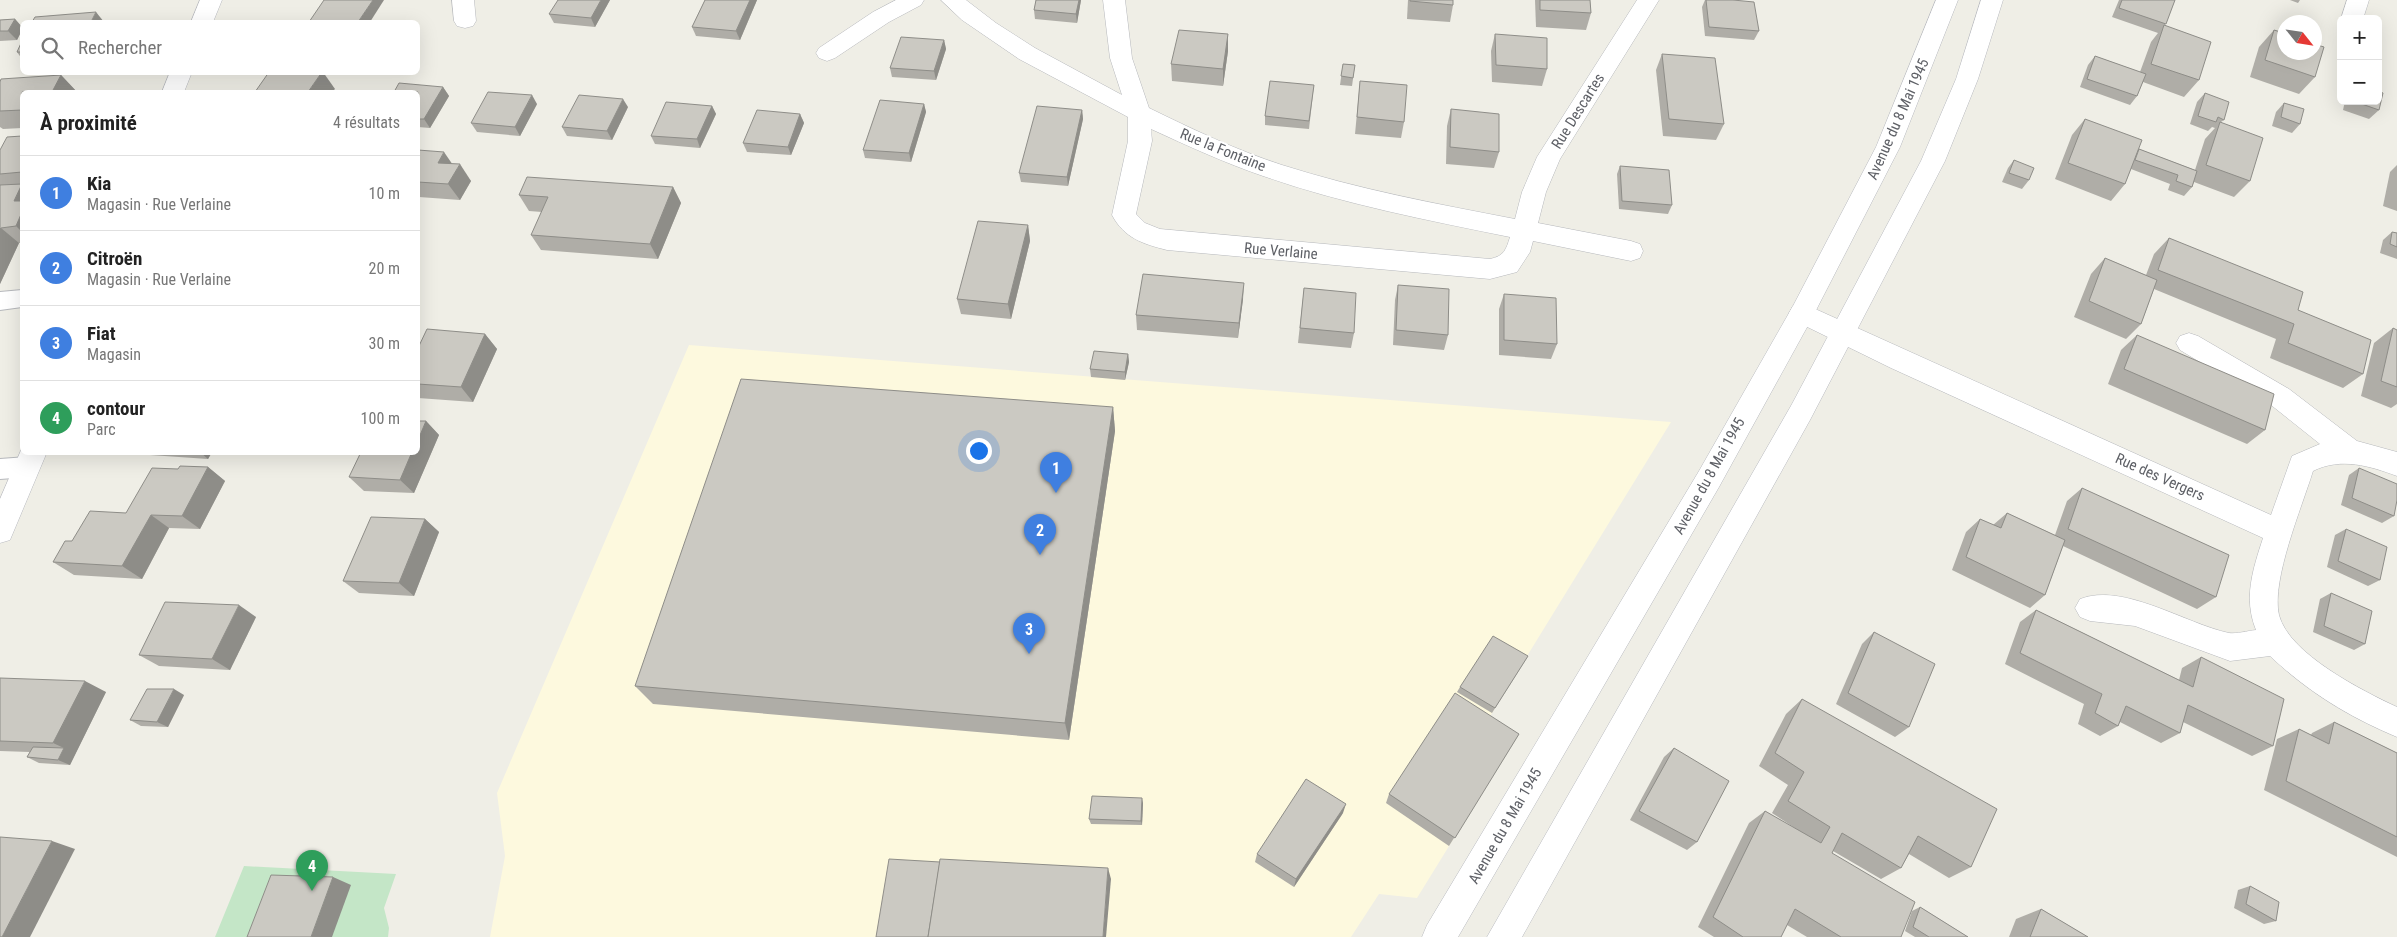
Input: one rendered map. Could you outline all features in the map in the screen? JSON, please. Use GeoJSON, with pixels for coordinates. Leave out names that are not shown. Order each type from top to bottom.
{"type":"FeatureCollection","features":[{"type":"Feature","properties":{"kind":"street"},"geometry":{"type":"LineString","coordinates":[[203,20],[211,0]]}},
{"type":"Feature","properties":{"kind":"street"},"geometry":{"type":"LineString","coordinates":[[827,53],[881,17],[913,0]]}},
{"type":"Feature","properties":{"kind":"street","name":"Rue la Fontaine"},"geometry":{"type":"LineString","coordinates":[[952,0],[976,21],[1020,50],[1139,114],[1214,148],[1294,178],[1399,205],[1523,228],[1631,251]]}},
{"type":"Feature","properties":{"kind":"street"},"geometry":{"type":"LineString","coordinates":[[1114,0],[1121,58],[1139,114]]}},
{"type":"Feature","properties":{"kind":"street","name":"Rue Descartes"},"geometry":{"type":"LineString","coordinates":[[1523,228],[1534,192],[1549,157],[1648,0]]}},
{"type":"Feature","properties":{"kind":"street","name":"Avenue du 8 Mai 1945"},"geometry":{"type":"LineString","coordinates":[[1440,937],[1709,479],[1802,313],[1888,147],[1947,0]]}},
{"type":"Feature","properties":{"kind":"street"},"geometry":{"type":"LineString","coordinates":[[1504,937],[1801,412],[1933,161],[1967,79],[1992,0]]}},
{"type":"Feature","properties":{"kind":"street"},"geometry":{"type":"LineString","coordinates":[[2353,15],[2358,0]]}},
{"type":"Feature","properties":{"kind":"street"},"geometry":{"type":"LineString","coordinates":[[174,90],[181,75]]}},
{"type":"Feature","properties":{"kind":"street","name":"Rue Verlaine"},"geometry":{"type":"LineString","coordinates":[[1139,114],[1140,141],[1124,216],[1129,224],[1148,236],[1167,241],[1490,269],[1508,265],[1518,252],[1523,228]]}},
{"type":"Feature","properties":{"kind":"street","name":"Rue des Vergers"},"geometry":{"type":"LineString","coordinates":[[1802,313],[1900,360],[2280,532]]}},
{"type":"Feature","properties":{"kind":"street"},"geometry":{"type":"LineString","coordinates":[[2189,343],[2280,397],[2350,452]]}},
{"type":"Feature","properties":{"kind":"street"},"geometry":{"type":"LineString","coordinates":[[2397,464],[2372,455],[2350,452],[2315,456],[2302,464],[2265,575],[2264,614],[2275,642],[2308,672],[2340,694],[2397,722]]}},
{"type":"Feature","properties":{"kind":"street"},"geometry":{"type":"LineString","coordinates":[[0,531],[31,460]]}},
{"type":"Feature","properties":{"kind":"street"},"geometry":{"type":"LineString","coordinates":[[2090,608],[2135,613],[2230,647],[2275,642]]}},
{"type":"Feature","properties":{"kind":"lane"},"geometry":{"type":"LineString","coordinates":[[0,301],[20,299]]}},
{"type":"Feature","properties":{"kind":"lane"},"geometry":{"type":"LineString","coordinates":[[0,469],[31,460]]}},
{"type":"Feature","properties":{"kind":"shaded area"},"geometry":{"type":"Polygon","coordinates":[[[689,345],[1671,422],[1484,726],[1512,744],[1417,898],[1379,894],[1351,937],[490,937],[505,856],[497,793],[689,345]]]}},
{"type":"Feature","properties":{"kind":"green space"},"geometry":{"type":"Polygon","coordinates":[[[244,866],[396,874],[384,908],[389,928],[388,937],[215,937],[244,866]]]}},
{"type":"Feature","properties":{"kind":"building"},"geometry":{"type":"Polygon","coordinates":[[[324,0],[373,0],[359,20],[310,20],[324,0]]]}},
{"type":"Feature","properties":{"kind":"building"},"geometry":{"type":"Polygon","coordinates":[[[558,0],[601,0],[591,18],[549,14],[558,0]]]}},
{"type":"Feature","properties":{"kind":"building"},"geometry":{"type":"Polygon","coordinates":[[[705,0],[750,0],[736,31],[692,27],[705,0]]]}},
{"type":"Feature","properties":{"kind":"building"},"geometry":{"type":"Polygon","coordinates":[[[1036,0],[1079,0],[1076,14],[1034,10],[1036,0]]]}},
{"type":"Feature","properties":{"kind":"building"},"geometry":{"type":"Polygon","coordinates":[[[1453,0],[1453,5],[1410,1],[1453,0]]]}},
{"type":"Feature","properties":{"kind":"building"},"geometry":{"type":"Polygon","coordinates":[[[1540,0],[1590,0],[1591,13],[1540,10],[1540,0]]]}},
{"type":"Feature","properties":{"kind":"building"},"geometry":{"type":"Polygon","coordinates":[[[1706,0],[1754,2],[1759,31],[1709,27],[1706,0]]]}},
{"type":"Feature","properties":{"kind":"building"},"geometry":{"type":"Polygon","coordinates":[[[2122,0],[2175,0],[2166,24],[2119,8],[2122,0]]]}},
{"type":"Feature","properties":{"kind":"building"},"geometry":{"type":"Polygon","coordinates":[[[96,12],[92,20],[33,20],[35,17],[96,12]]]}},
{"type":"Feature","properties":{"kind":"building"},"geometry":{"type":"Polygon","coordinates":[[[15,19],[8,31],[0,31],[0,20],[15,19]]]}},
{"type":"Feature","properties":{"kind":"building"},"geometry":{"type":"Polygon","coordinates":[[[2164,25],[2211,42],[2199,80],[2151,64],[2164,25]]]}},
{"type":"Feature","properties":{"kind":"building"},"geometry":{"type":"Polygon","coordinates":[[[1179,30],[1228,34],[1223,69],[1171,64],[1179,30]]]}},
{"type":"Feature","properties":{"kind":"building"},"geometry":{"type":"Polygon","coordinates":[[[2274,30],[2277,31],[2277,60],[2320,60],[2315,77],[2265,60],[2274,30]]]}},
{"type":"Feature","properties":{"kind":"building"},"geometry":{"type":"Polygon","coordinates":[[[1495,34],[1547,38],[1547,69],[1496,65],[1495,34]]]}},
{"type":"Feature","properties":{"kind":"building"},"geometry":{"type":"Polygon","coordinates":[[[901,37],[944,40],[934,71],[890,68],[901,37]]]}},
{"type":"Feature","properties":{"kind":"building"},"geometry":{"type":"Polygon","coordinates":[[[1662,54],[1715,58],[1724,124],[1669,119],[1662,54]]]}},
{"type":"Feature","properties":{"kind":"building"},"geometry":{"type":"Polygon","coordinates":[[[2095,56],[2146,74],[2137,96],[2087,79],[2095,56]]]}},
{"type":"Feature","properties":{"kind":"building"},"geometry":{"type":"Polygon","coordinates":[[[1343,64],[1355,65],[1353,78],[1341,76],[1343,64]]]}},
{"type":"Feature","properties":{"kind":"building"},"geometry":{"type":"Polygon","coordinates":[[[61,75],[53,90],[20,90],[20,110],[0,111],[1,79],[61,75]]]}},
{"type":"Feature","properties":{"kind":"building"},"geometry":{"type":"Polygon","coordinates":[[[267,75],[320,75],[309,90],[256,90],[267,75]]]}},
{"type":"Feature","properties":{"kind":"building"},"geometry":{"type":"Polygon","coordinates":[[[1270,81],[1314,85],[1309,121],[1265,116],[1270,81]]]}},
{"type":"Feature","properties":{"kind":"building"},"geometry":{"type":"Polygon","coordinates":[[[1360,81],[1407,85],[1404,122],[1357,117],[1360,81]]]}},
{"type":"Feature","properties":{"kind":"building"},"geometry":{"type":"Polygon","coordinates":[[[399,83],[443,87],[424,119],[420,119],[420,90],[395,90],[399,83]]]}},
{"type":"Feature","properties":{"kind":"building"},"geometry":{"type":"Polygon","coordinates":[[[488,92],[532,95],[515,127],[471,123],[488,92]]]}},
{"type":"Feature","properties":{"kind":"building"},"geometry":{"type":"Polygon","coordinates":[[[2205,93],[2229,102],[2224,120],[2218,117],[2216,122],[2198,116],[2205,93]]]}},
{"type":"Feature","properties":{"kind":"building"},"geometry":{"type":"Polygon","coordinates":[[[579,95],[623,99],[607,131],[562,127],[579,95]]]}},
{"type":"Feature","properties":{"kind":"building"},"geometry":{"type":"Polygon","coordinates":[[[880,100],[924,104],[909,153],[863,150],[880,100]]]}},
{"type":"Feature","properties":{"kind":"building"},"geometry":{"type":"Polygon","coordinates":[[[666,102],[712,106],[697,139],[651,136],[666,102]]]}},
{"type":"Feature","properties":{"kind":"building"},"geometry":{"type":"Polygon","coordinates":[[[2284,103],[2304,109],[2300,124],[2281,117],[2284,103]]]}},
{"type":"Feature","properties":{"kind":"building"},"geometry":{"type":"Polygon","coordinates":[[[2365,105],[2380,105],[2379,110],[2365,105]]]}},
{"type":"Feature","properties":{"kind":"building"},"geometry":{"type":"Polygon","coordinates":[[[1037,106],[1082,110],[1067,177],[1019,173],[1037,106]]]}},
{"type":"Feature","properties":{"kind":"building"},"geometry":{"type":"Polygon","coordinates":[[[1451,109],[1499,114],[1499,152],[1450,147],[1451,109]]]}},
{"type":"Feature","properties":{"kind":"building"},"geometry":{"type":"Polygon","coordinates":[[[757,110],[800,114],[788,147],[743,143],[757,110]]]}},
{"type":"Feature","properties":{"kind":"building"},"geometry":{"type":"Polygon","coordinates":[[[2085,119],[2142,140],[2125,184],[2068,163],[2085,119]]]}},
{"type":"Feature","properties":{"kind":"building"},"geometry":{"type":"Polygon","coordinates":[[[2220,122],[2263,138],[2250,181],[2206,165],[2220,122]]]}},
{"type":"Feature","properties":{"kind":"building"},"geometry":{"type":"Polygon","coordinates":[[[20,136],[20,172],[0,174],[0,150],[7,137],[20,136]]]}},
{"type":"Feature","properties":{"kind":"building"},"geometry":{"type":"Polygon","coordinates":[[[2139,149],[2197,171],[2192,187],[2176,181],[2178,175],[2135,160],[2139,149]]]}},
{"type":"Feature","properties":{"kind":"building"},"geometry":{"type":"Polygon","coordinates":[[[420,150],[444,152],[438,163],[460,164],[448,184],[420,182],[420,150]]]}},
{"type":"Feature","properties":{"kind":"building"},"geometry":{"type":"Polygon","coordinates":[[[2014,160],[2034,168],[2029,180],[2009,173],[2014,160]]]}},
{"type":"Feature","properties":{"kind":"building"},"geometry":{"type":"Polygon","coordinates":[[[1620,166],[1669,170],[1672,205],[1622,201],[1620,166]]]}},
{"type":"Feature","properties":{"kind":"building"},"geometry":{"type":"Polygon","coordinates":[[[527,177],[673,187],[650,244],[531,235],[548,197],[519,195],[527,177]]]}},
{"type":"Feature","properties":{"kind":"building"},"geometry":{"type":"Polygon","coordinates":[[[20,184],[14,201],[20,201],[20,217],[16,226],[0,229],[0,185],[20,184]]]}},
{"type":"Feature","properties":{"kind":"building"},"geometry":{"type":"Polygon","coordinates":[[[978,221],[1028,225],[1008,304],[957,299],[978,221]]]}},
{"type":"Feature","properties":{"kind":"building"},"geometry":{"type":"Polygon","coordinates":[[[2392,232],[2397,233],[2397,247],[2390,244],[2392,232]]]}},
{"type":"Feature","properties":{"kind":"building"},"geometry":{"type":"Polygon","coordinates":[[[2169,238],[2303,292],[2298,310],[2371,340],[2363,374],[2288,343],[2294,324],[2158,270],[2169,238]]]}},
{"type":"Feature","properties":{"kind":"building"},"geometry":{"type":"Polygon","coordinates":[[[2105,258],[2157,280],[2141,324],[2089,301],[2105,258]]]}},
{"type":"Feature","properties":{"kind":"building"},"geometry":{"type":"Polygon","coordinates":[[[1143,274],[1244,283],[1239,323],[1136,315],[1143,274]]]}},
{"type":"Feature","properties":{"kind":"building"},"geometry":{"type":"Polygon","coordinates":[[[1398,285],[1449,289],[1448,335],[1396,330],[1398,285]]]}},
{"type":"Feature","properties":{"kind":"building"},"geometry":{"type":"Polygon","coordinates":[[[1304,288],[1356,293],[1354,333],[1300,328],[1304,288]]]}},
{"type":"Feature","properties":{"kind":"building"},"geometry":{"type":"Polygon","coordinates":[[[1504,294],[1556,298],[1557,344],[1504,340],[1504,294]]]}},
{"type":"Feature","properties":{"kind":"building"},"geometry":{"type":"Polygon","coordinates":[[[2393,328],[2397,330],[2397,387],[2381,381],[2393,328]]]}},
{"type":"Feature","properties":{"kind":"building"},"geometry":{"type":"Polygon","coordinates":[[[427,329],[485,334],[461,387],[420,384],[420,344],[427,329]]]}},
{"type":"Feature","properties":{"kind":"building"},"geometry":{"type":"Polygon","coordinates":[[[2137,335],[2274,394],[2265,430],[2124,369],[2137,335]]]}},
{"type":"Feature","properties":{"kind":"building"},"geometry":{"type":"Polygon","coordinates":[[[1094,351],[1128,354],[1125,372],[1090,369],[1094,351]]]}},
{"type":"Feature","properties":{"kind":"building"},"geometry":{"type":"Polygon","coordinates":[[[741,379],[1113,407],[1065,723],[635,686],[741,379]]]}},
{"type":"Feature","properties":{"kind":"building"},"geometry":{"type":"Polygon","coordinates":[[[420,421],[426,421],[420,435],[420,421]]]}},
{"type":"Feature","properties":{"kind":"building"},"geometry":{"type":"Polygon","coordinates":[[[360,455],[411,455],[400,480],[349,477],[360,455]]]}},
{"type":"Feature","properties":{"kind":"building"},"geometry":{"type":"Polygon","coordinates":[[[180,466],[208,467],[182,516],[151,515],[122,566],[53,562],[65,541],[72,541],[90,511],[126,513],[152,468],[178,469],[180,466]]]}},
{"type":"Feature","properties":{"kind":"building"},"geometry":{"type":"Polygon","coordinates":[[[2359,468],[2397,484],[2394,516],[2352,498],[2359,468]]]}},
{"type":"Feature","properties":{"kind":"building"},"geometry":{"type":"Polygon","coordinates":[[[2082,488],[2229,555],[2216,597],[2068,529],[2082,488]]]}},
{"type":"Feature","properties":{"kind":"building"},"geometry":{"type":"Polygon","coordinates":[[[2007,513],[2065,540],[2045,595],[1966,557],[1980,519],[2001,528],[2007,513]]]}},
{"type":"Feature","properties":{"kind":"building"},"geometry":{"type":"Polygon","coordinates":[[[371,517],[425,519],[399,583],[343,581],[371,517]]]}},
{"type":"Feature","properties":{"kind":"building"},"geometry":{"type":"Polygon","coordinates":[[[2346,529],[2387,547],[2380,580],[2338,561],[2346,529]]]}},
{"type":"Feature","properties":{"kind":"building"},"geometry":{"type":"Polygon","coordinates":[[[2331,593],[2372,611],[2365,644],[2324,626],[2331,593]]]}},
{"type":"Feature","properties":{"kind":"building"},"geometry":{"type":"Polygon","coordinates":[[[165,602],[239,605],[212,659],[139,655],[165,602]]]}},
{"type":"Feature","properties":{"kind":"building"},"geometry":{"type":"Polygon","coordinates":[[[2036,610],[2193,687],[2201,657],[2284,699],[2273,746],[2188,705],[2180,733],[2126,706],[2118,726],[2095,713],[2102,694],[2020,653],[2036,610]]]}},
{"type":"Feature","properties":{"kind":"building"},"geometry":{"type":"Polygon","coordinates":[[[1874,632],[1935,664],[1909,727],[1848,693],[1874,632]]]}},
{"type":"Feature","properties":{"kind":"building"},"geometry":{"type":"Polygon","coordinates":[[[1493,636],[1528,656],[1495,708],[1460,687],[1493,636]]]}},
{"type":"Feature","properties":{"kind":"building"},"geometry":{"type":"Polygon","coordinates":[[[0,678],[85,681],[53,743],[0,741],[0,678]]]}},
{"type":"Feature","properties":{"kind":"building"},"geometry":{"type":"Polygon","coordinates":[[[147,689],[174,689],[157,722],[130,720],[147,689]]]}},
{"type":"Feature","properties":{"kind":"building"},"geometry":{"type":"Polygon","coordinates":[[[1455,693],[1519,734],[1455,838],[1389,794],[1455,693]]]}},
{"type":"Feature","properties":{"kind":"building"},"geometry":{"type":"Polygon","coordinates":[[[1802,699],[1997,809],[1971,867],[1918,836],[1901,868],[1842,833],[1832,853],[1915,902],[1901,937],[1841,937],[1795,909],[1781,937],[1743,937],[1713,917],[1765,811],[1821,843],[1830,827],[1788,801],[1804,772],[1775,753],[1802,699]]]}},
{"type":"Feature","properties":{"kind":"building"},"geometry":{"type":"Polygon","coordinates":[[[2334,722],[2397,753],[2397,837],[2286,781],[2299,729],[2329,744],[2334,722]]]}},
{"type":"Feature","properties":{"kind":"building"},"geometry":{"type":"Polygon","coordinates":[[[33,747],[64,748],[58,760],[27,757],[33,747]]]}},
{"type":"Feature","properties":{"kind":"building"},"geometry":{"type":"Polygon","coordinates":[[[1674,748],[1729,781],[1697,842],[1639,811],[1674,748]]]}},
{"type":"Feature","properties":{"kind":"building"},"geometry":{"type":"Polygon","coordinates":[[[1306,779],[1346,804],[1296,879],[1257,854],[1306,779]]]}},
{"type":"Feature","properties":{"kind":"building"},"geometry":{"type":"Polygon","coordinates":[[[1092,796],[1142,798],[1141,821],[1089,819],[1092,796]]]}},
{"type":"Feature","properties":{"kind":"building"},"geometry":{"type":"Polygon","coordinates":[[[0,837],[52,841],[2,937],[0,937],[0,837]]]}},
{"type":"Feature","properties":{"kind":"building"},"geometry":{"type":"Polygon","coordinates":[[[889,859],[940,862],[928,937],[876,937],[889,859]]]}},
{"type":"Feature","properties":{"kind":"building"},"geometry":{"type":"Polygon","coordinates":[[[940,859],[1108,868],[1103,937],[928,937],[940,859]]]}},
{"type":"Feature","properties":{"kind":"building"},"geometry":{"type":"Polygon","coordinates":[[[271,875],[333,877],[311,937],[247,937],[271,875]]]}},
{"type":"Feature","properties":{"kind":"building"},"geometry":{"type":"Polygon","coordinates":[[[2250,886],[2279,902],[2276,921],[2246,904],[2250,886]]]}},
{"type":"Feature","properties":{"kind":"building"},"geometry":{"type":"Polygon","coordinates":[[[1920,907],[1968,937],[1929,937],[1913,927],[1920,907]]]}},
{"type":"Feature","properties":{"kind":"building"},"geometry":{"type":"Polygon","coordinates":[[[2041,909],[2088,937],[2030,937],[2041,909]]]}},
{"type":"Feature","properties":{"kind":"place","name":"Kia"},"geometry":{"type":"Point","coordinates":[1056,493]}},
{"type":"Feature","properties":{"kind":"place","name":"Citroën"},"geometry":{"type":"Point","coordinates":[1040,555]}},
{"type":"Feature","properties":{"kind":"place","name":"Fiat"},"geometry":{"type":"Point","coordinates":[1029,654]}},
{"type":"Feature","properties":{"kind":"place","name":"contour"},"geometry":{"type":"Point","coordinates":[312,891]}}]}
